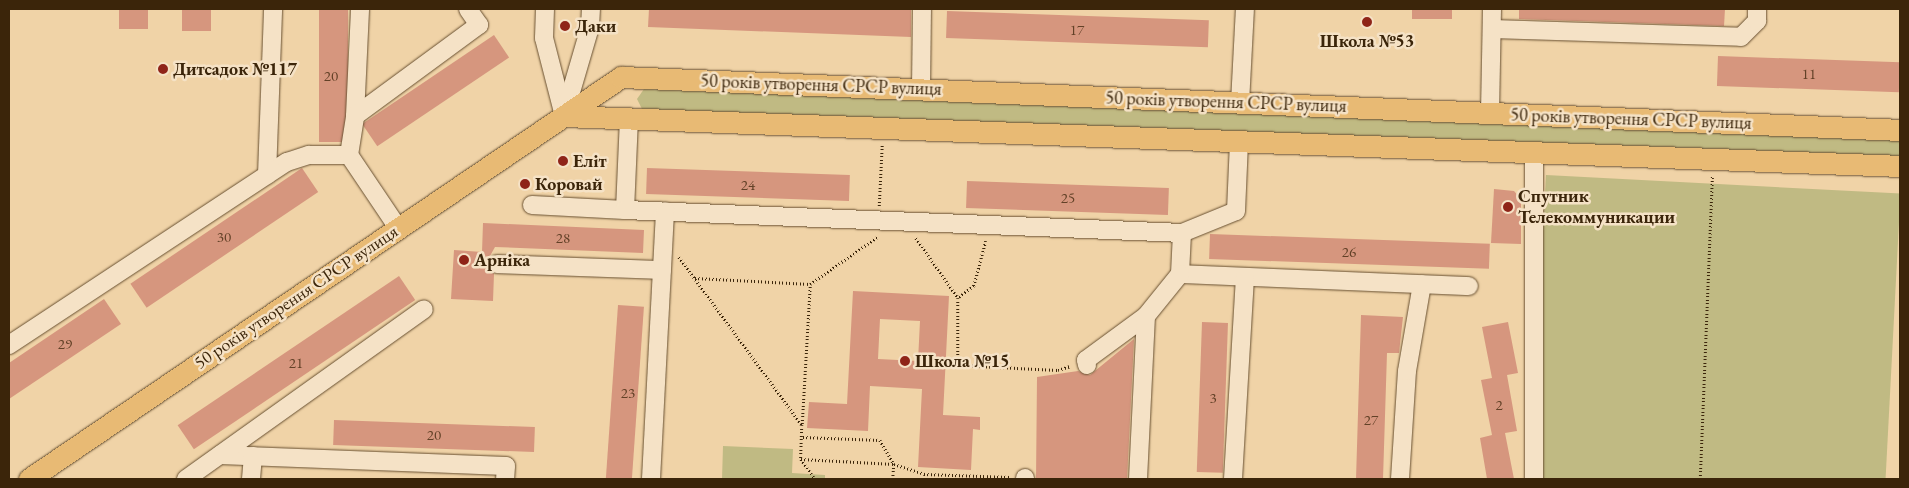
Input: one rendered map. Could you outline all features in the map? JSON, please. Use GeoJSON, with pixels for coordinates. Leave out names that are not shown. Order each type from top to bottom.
{"type":"FeatureCollection","features":[{"type":"Feature","properties":{"kind":"main road","name":"50 років утворення СРСР вулиця"},"geometry":{"type":"LineString","coordinates":[[28,479],[621,77],[1900,130]]}},
{"type":"Feature","properties":{"kind":"main road"},"geometry":{"type":"LineString","coordinates":[[564,116],[1712,162],[1900,166]]}},
{"type":"Feature","properties":{"kind":"street"},"geometry":{"type":"LineString","coordinates":[[266,176],[273,9]]}},
{"type":"Feature","properties":{"kind":"street"},"geometry":{"type":"LineString","coordinates":[[360,9],[354,116],[349,155],[398,228]]}},
{"type":"Feature","properties":{"kind":"street"},"geometry":{"type":"LineString","coordinates":[[354,116],[479,25],[468,9]]}},
{"type":"Feature","properties":{"kind":"street"},"geometry":{"type":"LineString","coordinates":[[545,9],[544,38],[564,116]]}},
{"type":"Feature","properties":{"kind":"street"},"geometry":{"type":"LineString","coordinates":[[564,116],[590,28],[591,9]]}},
{"type":"Feature","properties":{"kind":"street"},"geometry":{"type":"LineString","coordinates":[[921,89],[922,9]]}},
{"type":"Feature","properties":{"kind":"street"},"geometry":{"type":"LineString","coordinates":[[1240,103],[1245,9]]}},
{"type":"Feature","properties":{"kind":"street"},"geometry":{"type":"LineString","coordinates":[[1490,113],[1492,9]]}},
{"type":"Feature","properties":{"kind":"street"},"geometry":{"type":"LineString","coordinates":[[1492,29],[1741,37],[1757,21],[1757,9]]}},
{"type":"Feature","properties":{"kind":"street"},"geometry":{"type":"LineString","coordinates":[[625,210],[629,119]]}},
{"type":"Feature","properties":{"kind":"street"},"geometry":{"type":"LineString","coordinates":[[532,206],[1182,234],[1236,211],[1239,142]]}},
{"type":"Feature","properties":{"kind":"street"},"geometry":{"type":"LineString","coordinates":[[9,345],[266,176],[309,154],[349,155]]}},
{"type":"Feature","properties":{"kind":"street"},"geometry":{"type":"LineString","coordinates":[[1534,154],[1534,479]]}},
{"type":"Feature","properties":{"kind":"street"},"geometry":{"type":"LineString","coordinates":[[650,479],[665,212]]}},
{"type":"Feature","properties":{"kind":"street"},"geometry":{"type":"LineString","coordinates":[[1086,363],[1146,316],[1180,274],[1182,234]]}},
{"type":"Feature","properties":{"kind":"street"},"geometry":{"type":"LineString","coordinates":[[497,264],[662,270]]}},
{"type":"Feature","properties":{"kind":"street"},"geometry":{"type":"LineString","coordinates":[[1180,274],[1469,286]]}},
{"type":"Feature","properties":{"kind":"street"},"geometry":{"type":"LineString","coordinates":[[1233,479],[1245,276]]}},
{"type":"Feature","properties":{"kind":"street"},"geometry":{"type":"LineString","coordinates":[[1400,479],[1407,371],[1422,284]]}},
{"type":"Feature","properties":{"kind":"street"},"geometry":{"type":"LineString","coordinates":[[186,479],[424,309]]}},
{"type":"Feature","properties":{"kind":"street"},"geometry":{"type":"LineString","coordinates":[[1138,479],[1146,316]]}},
{"type":"Feature","properties":{"kind":"street"},"geometry":{"type":"LineString","coordinates":[[220,455],[506,466],[505,479]]}},
{"type":"Feature","properties":{"kind":"street"},"geometry":{"type":"LineString","coordinates":[[251,479],[253,456]]}},
{"type":"Feature","properties":{"kind":"path"},"geometry":{"type":"LineString","coordinates":[[695,278],[810,284],[876,238],[883,129]]}},
{"type":"Feature","properties":{"kind":"path"},"geometry":{"type":"LineString","coordinates":[[1700,479],[1712,162]]}},
{"type":"Feature","properties":{"kind":"path"},"geometry":{"type":"LineString","coordinates":[[905,222],[958,298],[958,365],[1058,370],[1086,363]]}},
{"type":"Feature","properties":{"kind":"path"},"geometry":{"type":"LineString","coordinates":[[958,298],[974,286],[990,225]]}},
{"type":"Feature","properties":{"kind":"path"},"geometry":{"type":"LineString","coordinates":[[664,236],[802,425]]}},
{"type":"Feature","properties":{"kind":"path"},"geometry":{"type":"LineString","coordinates":[[810,284],[801,459],[815,479]]}},
{"type":"Feature","properties":{"kind":"path"},"geometry":{"type":"LineString","coordinates":[[802,437],[880,440],[894,464],[893,479]]}},
{"type":"Feature","properties":{"kind":"path"},"geometry":{"type":"LineString","coordinates":[[801,459],[894,464],[924,474],[1025,479]]}},
{"type":"Feature","properties":{"kind":"shaded area"},"geometry":{"type":"Polygon","coordinates":[[[644,89],[1900,138],[1900,160],[643,111],[637,99],[644,89]]]}},
{"type":"Feature","properties":{"kind":"shaded area"},"geometry":{"type":"Polygon","coordinates":[[[1546,175],[1900,194],[1886,479],[1530,479],[1546,175]]]}},
{"type":"Feature","properties":{"kind":"shaded area"},"geometry":{"type":"Polygon","coordinates":[[[723,446],[793,449],[792,473],[825,475],[825,479],[722,479],[723,446]]]}},
{"type":"Feature","properties":{"kind":"building"},"geometry":{"type":"Polygon","coordinates":[[[119,9],[148,9],[148,29],[119,29],[119,9]]]}},
{"type":"Feature","properties":{"kind":"building"},"geometry":{"type":"Polygon","coordinates":[[[182,9],[211,9],[211,31],[182,31],[182,9]]]}},
{"type":"Feature","properties":{"kind":"building"},"geometry":{"type":"Polygon","coordinates":[[[319,9],[348,9],[348,142],[319,142],[319,9]]]}},
{"type":"Feature","properties":{"kind":"building"},"geometry":{"type":"Polygon","coordinates":[[[649,9],[911,9],[911,37],[648,27],[649,9]]]}},
{"type":"Feature","properties":{"kind":"building"},"geometry":{"type":"Polygon","coordinates":[[[1412,9],[1452,9],[1452,19],[1412,19],[1412,9]]]}},
{"type":"Feature","properties":{"kind":"building"},"geometry":{"type":"Polygon","coordinates":[[[1519,9],[1725,9],[1724,26],[1519,19],[1519,9]]]}},
{"type":"Feature","properties":{"kind":"building"},"geometry":{"type":"Polygon","coordinates":[[[947,11],[1209,20],[1208,47],[946,38],[947,11]]]}},
{"type":"Feature","properties":{"kind":"building"},"geometry":{"type":"Polygon","coordinates":[[[494,35],[509,57],[377,146],[362,124],[494,35]]]}},
{"type":"Feature","properties":{"kind":"building"},"geometry":{"type":"Polygon","coordinates":[[[1718,56],[1900,62],[1899,92],[1717,86],[1718,56]]]}},
{"type":"Feature","properties":{"kind":"building"},"geometry":{"type":"Polygon","coordinates":[[[302,168],[318,192],[147,308],[130,284],[302,168]]]}},
{"type":"Feature","properties":{"kind":"building"},"geometry":{"type":"Polygon","coordinates":[[[647,168],[850,175],[849,201],[646,194],[647,168]]]}},
{"type":"Feature","properties":{"kind":"building"},"geometry":{"type":"Polygon","coordinates":[[[967,181],[1169,188],[1168,215],[966,208],[967,181]]]}},
{"type":"Feature","properties":{"kind":"building"},"geometry":{"type":"Polygon","coordinates":[[[1494,189],[1514,191],[1521,199],[1521,244],[1491,243],[1494,189]]]}},
{"type":"Feature","properties":{"kind":"building"},"geometry":{"type":"Polygon","coordinates":[[[483,223],[644,230],[643,253],[495,247],[486,263],[494,274],[493,301],[451,299],[454,250],[482,252],[483,223]]]}},
{"type":"Feature","properties":{"kind":"building"},"geometry":{"type":"Polygon","coordinates":[[[1210,234],[1490,244],[1489,269],[1209,259],[1210,234]]]}},
{"type":"Feature","properties":{"kind":"building"},"geometry":{"type":"Polygon","coordinates":[[[399,276],[415,300],[194,449],[178,425],[399,276]]]}},
{"type":"Feature","properties":{"kind":"building"},"geometry":{"type":"Polygon","coordinates":[[[853,291],[949,296],[943,415],[980,417],[980,430],[973,429],[971,470],[918,467],[922,389],[870,386],[868,431],[807,428],[809,402],[847,404],[853,291]],[[880,319],[878,359],[918,361],[920,321],[880,319]]]}},
{"type":"Feature","properties":{"kind":"building"},"geometry":{"type":"Polygon","coordinates":[[[104,299],[121,324],[9,399],[9,363],[104,299]]]}},
{"type":"Feature","properties":{"kind":"building"},"geometry":{"type":"Polygon","coordinates":[[[618,305],[644,307],[632,479],[606,479],[618,305]]]}},
{"type":"Feature","properties":{"kind":"building"},"geometry":{"type":"Polygon","coordinates":[[[1361,315],[1403,317],[1399,353],[1387,353],[1383,479],[1356,479],[1361,315]]]}},
{"type":"Feature","properties":{"kind":"building"},"geometry":{"type":"Polygon","coordinates":[[[1202,322],[1228,323],[1223,473],[1197,472],[1202,322]]]}},
{"type":"Feature","properties":{"kind":"building"},"geometry":{"type":"Polygon","coordinates":[[[1508,322],[1518,373],[1507,375],[1517,431],[1505,433],[1514,479],[1487,479],[1480,438],[1492,435],[1481,380],[1492,378],[1482,327],[1508,322]]]}},
{"type":"Feature","properties":{"kind":"building"},"geometry":{"type":"Polygon","coordinates":[[[1134,339],[1127,479],[1036,479],[1037,377],[1078,371],[1090,375],[1134,339]]]}},
{"type":"Feature","properties":{"kind":"building"},"geometry":{"type":"Polygon","coordinates":[[[334,420],[535,427],[534,452],[333,445],[334,420]]]}},
{"type":"Feature","properties":{"kind":"place","name":"Школа №53"},"geometry":{"type":"Point","coordinates":[1367,22]}},
{"type":"Feature","properties":{"kind":"place","name":"Даки"},"geometry":{"type":"Point","coordinates":[565,26]}},
{"type":"Feature","properties":{"kind":"place","name":"Дитсадок №117"},"geometry":{"type":"Point","coordinates":[163,69]}},
{"type":"Feature","properties":{"kind":"place","name":"Еліт"},"geometry":{"type":"Point","coordinates":[563,161]}},
{"type":"Feature","properties":{"kind":"place","name":"Коровай"},"geometry":{"type":"Point","coordinates":[525,184]}},
{"type":"Feature","properties":{"kind":"place","name":"Спутник Телекоммуникации"},"geometry":{"type":"Point","coordinates":[1508,207]}},
{"type":"Feature","properties":{"kind":"place","name":"Арніка"},"geometry":{"type":"Point","coordinates":[464,260]}},
{"type":"Feature","properties":{"kind":"place","name":"Школа №15"},"geometry":{"type":"Point","coordinates":[905,361]}}]}
